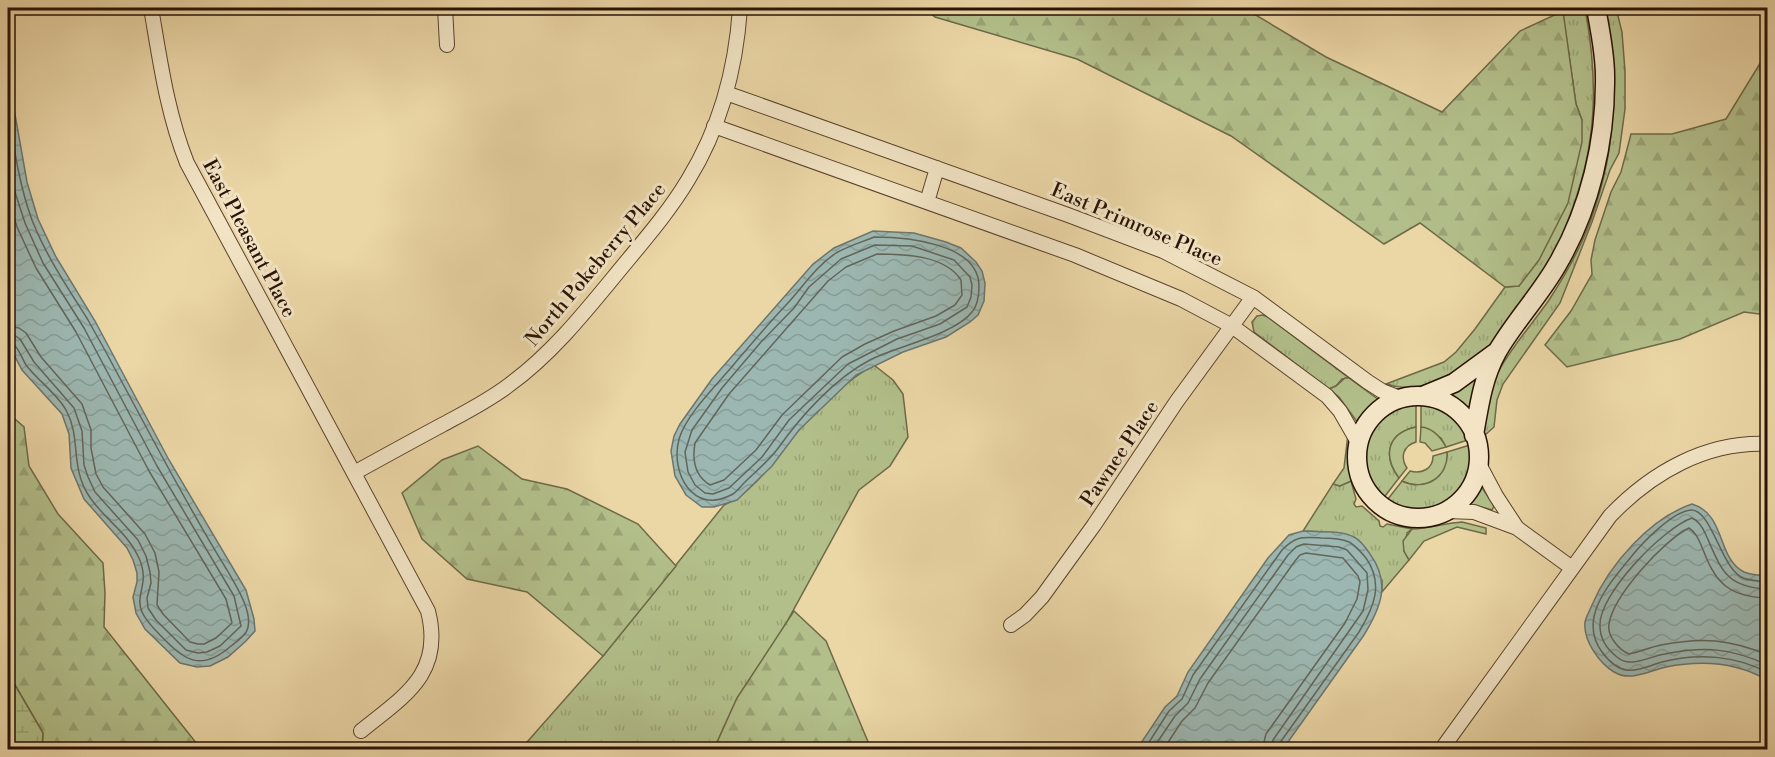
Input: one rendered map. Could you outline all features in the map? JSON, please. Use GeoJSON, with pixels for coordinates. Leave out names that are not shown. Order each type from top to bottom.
{"type":"FeatureCollection","features":[{"type":"Feature","properties":{"kind":"street","name":"East Pleasant Place"},"geometry":{"type":"LineString","coordinates":[[151,8],[167,103],[175,133],[187,163],[428,611],[432,627],[432,644],[423,675],[411,690],[361,731]]}},
{"type":"Feature","properties":{"kind":"street"},"geometry":{"type":"LineString","coordinates":[[446,8],[447,45]]}},
{"type":"Feature","properties":{"kind":"street","name":"North Pokeberry Place"},"geometry":{"type":"LineString","coordinates":[[354,472],[506,387],[537,363],[566,335],[667,212],[708,144],[726,93],[738,34],[740,8]]}},
{"type":"Feature","properties":{"kind":"street"},"geometry":{"type":"LineString","coordinates":[[1497,352],[1454,383],[1425,395],[1400,398],[1388,404],[1373,417],[1363,432],[1357,458],[1361,478],[1380,505],[1390,512],[1413,518],[1425,518],[1447,511],[1459,502],[1476,477],[1478,462],[1474,435],[1481,394],[1497,352],[1556,266],[1581,216],[1591,184],[1602,126],[1605,74],[1596,8]]}},
{"type":"Feature","properties":{"kind":"street","name":"East Primrose Place"},"geometry":{"type":"LineString","coordinates":[[726,93],[1068,214],[1163,251],[1253,297],[1368,382],[1400,398]]}},
{"type":"Feature","properties":{"kind":"street"},"geometry":{"type":"LineString","coordinates":[[714,126],[1082,258],[1181,299],[1232,326],[1327,396],[1340,411],[1359,444]]}},
{"type":"Feature","properties":{"kind":"street"},"geometry":{"type":"LineString","coordinates":[[927,202],[937,168]]}},
{"type":"Feature","properties":{"kind":"street","name":"Pawnee Place"},"geometry":{"type":"LineString","coordinates":[[1011,625],[1025,615],[1042,597],[1094,525],[1177,401],[1253,297]]}},
{"type":"Feature","properties":{"kind":"street"},"geometry":{"type":"LineString","coordinates":[[1425,395],[1438,399],[1459,414],[1474,435]]}},
{"type":"Feature","properties":{"kind":"street"},"geometry":{"type":"LineString","coordinates":[[1441,750],[1610,516],[1628,497],[1649,480],[1675,465],[1704,453],[1732,447],[1767,444]]}},
{"type":"Feature","properties":{"kind":"street"},"geometry":{"type":"LineString","coordinates":[[1478,462],[1496,496],[1517,528]]}},
{"type":"Feature","properties":{"kind":"street"},"geometry":{"type":"LineString","coordinates":[[1447,511],[1474,512],[1517,528],[1572,568]]}},
{"type":"Feature","properties":{"kind":"green space"},"geometry":{"type":"Polygon","coordinates":[[[924,8],[1244,8],[1326,57],[1442,112],[1520,31],[1563,11],[1576,104],[1582,120],[1582,142],[1568,203],[1539,260],[1519,286],[1505,287],[1420,223],[1384,244],[1231,136],[1077,59],[935,17],[924,8]]]}},
{"type":"Feature","properties":{"kind":"green space"},"geometry":{"type":"Polygon","coordinates":[[[1562,8],[1585,8],[1594,89],[1590,139],[1583,175],[1556,249],[1517,312],[1480,355],[1447,376],[1428,384],[1418,387],[1397,387],[1386,384],[1444,362],[1456,352],[1475,329],[1505,287],[1519,286],[1582,120],[1576,104],[1562,8]]]}},
{"type":"Feature","properties":{"kind":"green space"},"geometry":{"type":"Polygon","coordinates":[[[1604,8],[1616,8],[1622,32],[1625,109],[1619,153],[1610,170],[1560,303],[1503,384],[1497,400],[1494,427],[1484,436],[1484,416],[1494,379],[1567,271],[1587,229],[1599,193],[1609,153],[1612,125],[1604,8]]]}},
{"type":"Feature","properties":{"kind":"green space"},"geometry":{"type":"Polygon","coordinates":[[[1767,52],[1767,315],[1744,312],[1680,339],[1567,367],[1545,345],[1571,311],[1592,274],[1591,260],[1595,240],[1611,192],[1621,172],[1631,134],[1672,134],[1726,119],[1767,52]]]}},
{"type":"Feature","properties":{"kind":"green space"},"geometry":{"type":"Polygon","coordinates":[[[1263,315],[1349,378],[1342,379],[1336,386],[1329,389],[1254,332],[1252,322],[1257,316],[1263,315]]]}},
{"type":"Feature","properties":{"kind":"green space"},"geometry":{"type":"Polygon","coordinates":[[[874,365],[893,380],[903,394],[908,437],[890,466],[859,490],[783,629],[737,698],[714,749],[520,750],[603,656],[724,505],[755,483],[824,404],[854,378],[874,365]]]}},
{"type":"Feature","properties":{"kind":"green space"},"geometry":{"type":"Polygon","coordinates":[[[1478,377],[1470,411],[1448,395],[1478,377]]]}},
{"type":"Feature","properties":{"kind":"green space"},"geometry":{"type":"Polygon","coordinates":[[[1345,378],[1349,378],[1379,400],[1358,423],[1339,397],[1329,389],[1345,378]]]}},
{"type":"Feature","properties":{"kind":"green space"},"geometry":{"type":"Polygon","coordinates":[[[1416,403],[1416,427],[1399,434],[1391,446],[1391,462],[1399,478],[1385,496],[1381,497],[1370,483],[1365,469],[1364,454],[1367,439],[1386,415],[1400,407],[1416,403]]]}},
{"type":"Feature","properties":{"kind":"green space"},"geometry":{"type":"Polygon","coordinates":[[[1421,403],[1444,410],[1458,420],[1468,440],[1446,447],[1441,438],[1421,427],[1421,403]]]}},
{"type":"Feature","properties":{"kind":"green space"},"geometry":{"type":"Polygon","coordinates":[[[8,413],[24,427],[29,466],[58,514],[103,563],[104,627],[201,749],[42,749],[43,733],[8,673],[8,413]]]}},
{"type":"Feature","properties":{"kind":"green space"},"geometry":{"type":"Polygon","coordinates":[[[1416,427],[1416,442],[1408,446],[1404,452],[1407,468],[1399,478],[1391,461],[1391,446],[1399,434],[1416,427]]]}},
{"type":"Feature","properties":{"kind":"green space"},"geometry":{"type":"Polygon","coordinates":[[[1421,427],[1436,433],[1446,447],[1432,451],[1425,443],[1420,442],[1421,427]]]}},
{"type":"Feature","properties":{"kind":"green space"},"geometry":{"type":"Polygon","coordinates":[[[1348,434],[1353,451],[1352,475],[1351,481],[1340,486],[1333,484],[1344,468],[1348,434]]]}},
{"type":"Feature","properties":{"kind":"green space"},"geometry":{"type":"Polygon","coordinates":[[[1470,445],[1472,465],[1470,472],[1465,484],[1448,503],[1425,511],[1413,511],[1400,509],[1388,503],[1388,499],[1402,481],[1415,485],[1447,456],[1447,452],[1470,445]]]}},
{"type":"Feature","properties":{"kind":"green space"},"geometry":{"type":"Polygon","coordinates":[[[478,446],[522,479],[567,489],[638,524],[676,566],[603,656],[527,592],[467,579],[422,539],[402,493],[442,460],[478,446]]]}},
{"type":"Feature","properties":{"kind":"green space"},"geometry":{"type":"Polygon","coordinates":[[[1447,452],[1444,469],[1434,480],[1419,485],[1402,481],[1410,471],[1426,470],[1433,456],[1447,452]]]}},
{"type":"Feature","properties":{"kind":"green space"},"geometry":{"type":"Polygon","coordinates":[[[1351,481],[1356,499],[1354,504],[1356,507],[1362,506],[1379,521],[1380,526],[1387,524],[1412,529],[1407,533],[1404,551],[1409,560],[1382,592],[1382,580],[1325,532],[1303,531],[1333,484],[1340,486],[1351,481]]]}},
{"type":"Feature","properties":{"kind":"green space"},"geometry":{"type":"Polygon","coordinates":[[[1481,486],[1494,506],[1492,510],[1469,503],[1481,486]]]}},
{"type":"Feature","properties":{"kind":"green space"},"geometry":{"type":"Polygon","coordinates":[[[1462,522],[1486,528],[1486,534],[1457,527],[1424,541],[1409,560],[1404,551],[1403,541],[1412,529],[1462,522]]]}},
{"type":"Feature","properties":{"kind":"green space"},"geometry":{"type":"Polygon","coordinates":[[[794,611],[826,641],[871,749],[714,749],[737,698],[794,611]]]}},
{"type":"Feature","properties":{"kind":"green space"},"geometry":{"type":"Polygon","coordinates":[[[8,673],[43,733],[42,749],[8,749],[8,673]]]}},
{"type":"Feature","properties":{"kind":"water"},"geometry":{"type":"Polygon","coordinates":[[[8,75],[27,182],[38,219],[56,257],[95,321],[169,460],[246,590],[255,631],[228,657],[210,666],[197,667],[180,663],[145,629],[136,613],[133,597],[137,573],[133,560],[127,548],[84,499],[71,468],[69,434],[62,414],[22,370],[8,343],[8,75]]]}},
{"type":"Feature","properties":{"kind":"water"},"geometry":{"type":"Polygon","coordinates":[[[873,231],[914,233],[961,248],[982,271],[985,283],[984,301],[978,315],[946,337],[903,352],[856,375],[799,430],[772,466],[737,500],[714,507],[702,507],[686,495],[675,476],[671,451],[674,436],[680,424],[712,379],[813,264],[834,248],[873,231]]]}},
{"type":"Feature","properties":{"kind":"water"},"geometry":{"type":"Polygon","coordinates":[[[1692,504],[1703,509],[1711,517],[1735,566],[1747,573],[1767,576],[1767,680],[1743,669],[1705,663],[1666,667],[1633,676],[1620,675],[1603,663],[1589,643],[1585,629],[1586,618],[1599,590],[1620,559],[1661,520],[1692,504]]]}},
{"type":"Feature","properties":{"kind":"water"},"geometry":{"type":"Polygon","coordinates":[[[1303,531],[1342,533],[1354,537],[1367,549],[1376,565],[1382,585],[1379,605],[1364,635],[1283,749],[1137,749],[1165,707],[1177,696],[1188,672],[1268,558],[1289,535],[1303,531]]]}}]}
